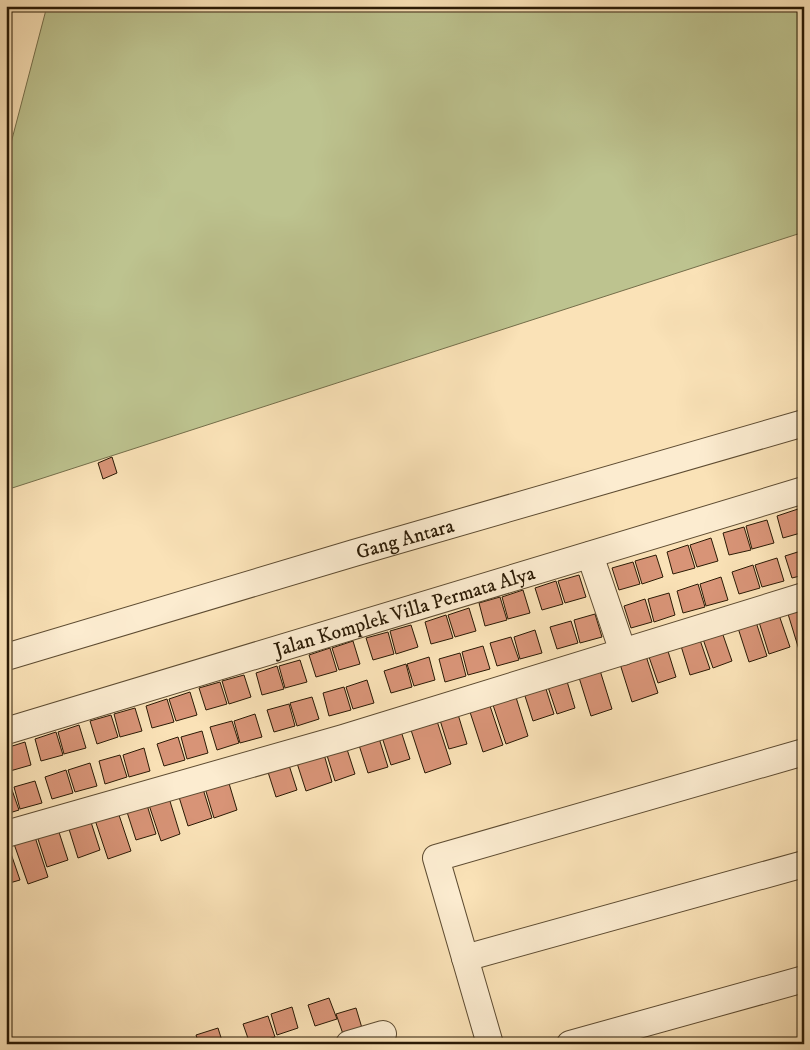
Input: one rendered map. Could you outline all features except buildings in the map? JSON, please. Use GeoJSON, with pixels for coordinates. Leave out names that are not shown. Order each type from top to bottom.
{"type":"FeatureCollection","features":[{"type":"Feature","properties":{"kind":"street","name":"Gang Antara"},"geometry":{"type":"LineString","coordinates":[[6,657],[354,553],[804,423]]}},
{"type":"Feature","properties":{"kind":"street","name":"Jalan Komplek Villa Permata Alya"},"geometry":{"type":"LineString","coordinates":[[6,731],[804,490]]}},
{"type":"Feature","properties":{"kind":"street"},"geometry":{"type":"LineString","coordinates":[[590,555],[623,652]]}},
{"type":"Feature","properties":{"kind":"street"},"geometry":{"type":"LineString","coordinates":[[6,834],[343,738],[804,596]]}},
{"type":"Feature","properties":{"kind":"street"},"geometry":{"type":"LineString","coordinates":[[490,1044],[436,858],[804,752]]}},
{"type":"Feature","properties":{"kind":"street"},"geometry":{"type":"LineString","coordinates":[[465,958],[804,864]]}},
{"type":"Feature","properties":{"kind":"street"},"geometry":{"type":"LineString","coordinates":[[570,1044],[804,979]]}},
{"type":"Feature","properties":{"kind":"street"},"geometry":{"type":"LineString","coordinates":[[348,1044],[383,1034]]}},
{"type":"Feature","properties":{"kind":"green space"},"geometry":{"type":"Polygon","coordinates":[[[47,6],[804,6],[804,232],[6,490],[6,162],[47,6]]]}}]}
